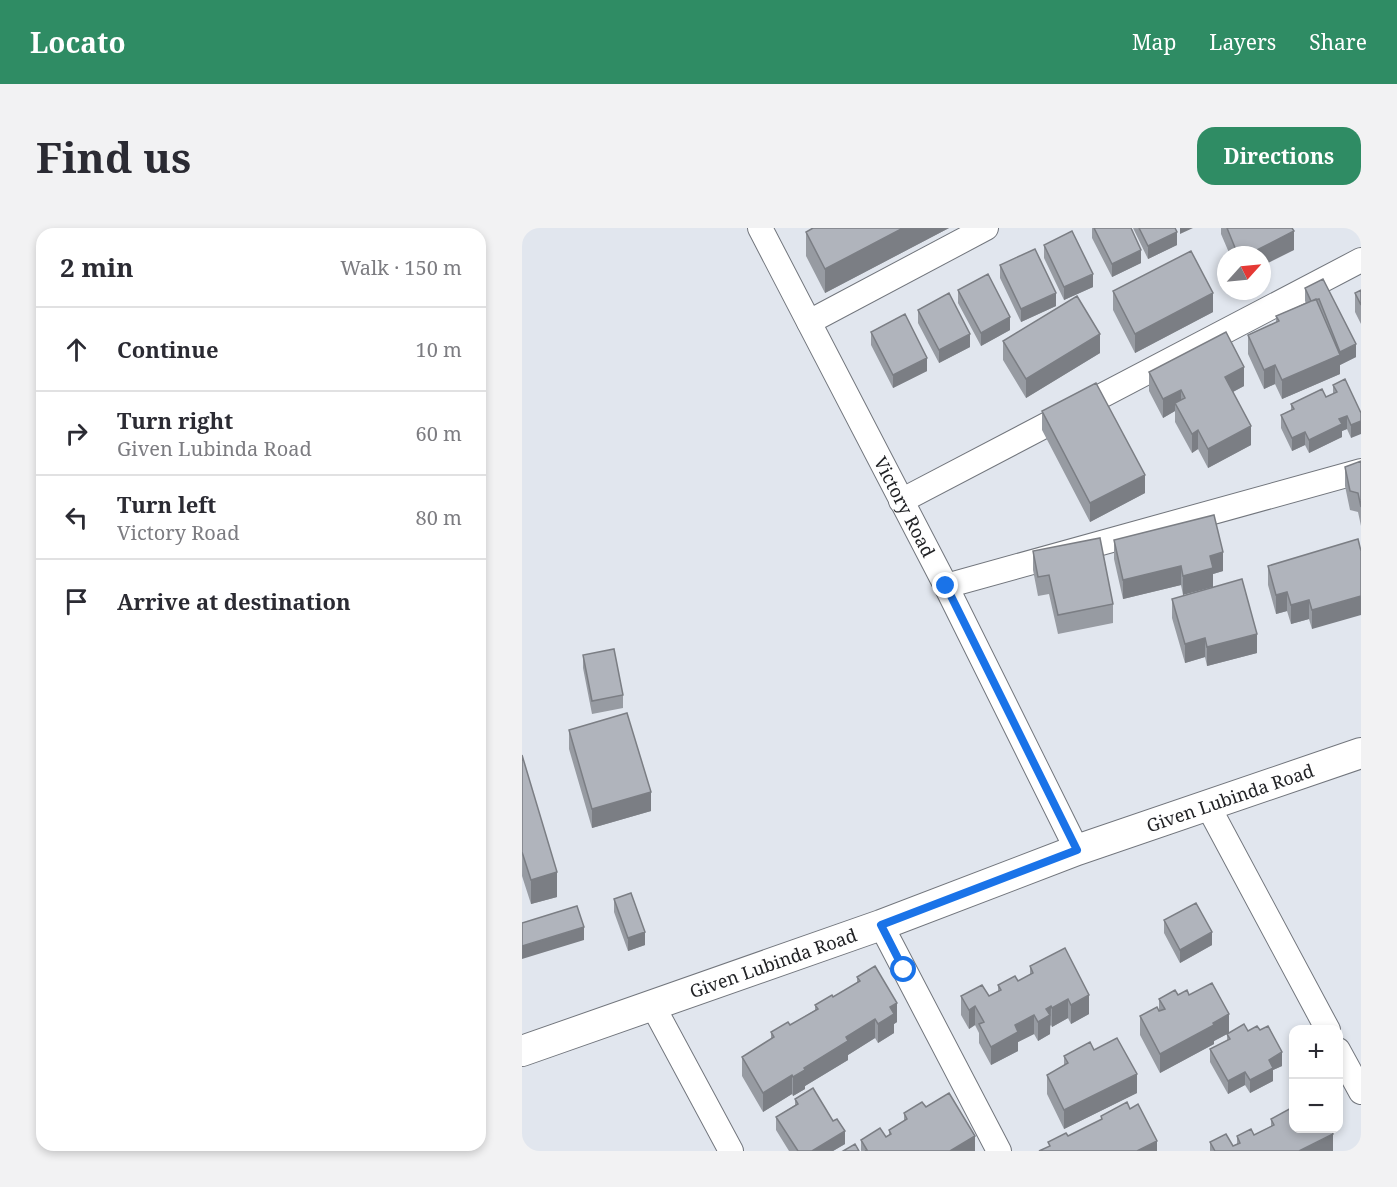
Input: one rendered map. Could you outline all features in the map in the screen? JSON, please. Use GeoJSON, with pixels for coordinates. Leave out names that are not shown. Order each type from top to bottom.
{"type":"FeatureCollection","features":[{"type":"Feature","properties":{"kind":"street","name":"Victory Road"},"geometry":{"type":"LineString","coordinates":[[760,228],[946,586],[1077,850]]}},
{"type":"Feature","properties":{"kind":"street"},"geometry":{"type":"LineString","coordinates":[[809,322],[987,228]]}},
{"type":"Feature","properties":{"kind":"street"},"geometry":{"type":"LineString","coordinates":[[901,501],[1361,260]]}},
{"type":"Feature","properties":{"kind":"street"},"geometry":{"type":"LineString","coordinates":[[946,586],[1361,471]]}},
{"type":"Feature","properties":{"kind":"street","name":"Given Lubinda Road"},"geometry":{"type":"LineString","coordinates":[[522,1051],[881,925],[1077,850],[1361,753]]}},
{"type":"Feature","properties":{"kind":"street"},"geometry":{"type":"LineString","coordinates":[[1208,806],[1326,1025]]}},
{"type":"Feature","properties":{"kind":"street"},"geometry":{"type":"LineString","coordinates":[[881,925],[999,1151]]}},
{"type":"Feature","properties":{"kind":"street"},"geometry":{"type":"LineString","coordinates":[[653,1006],[731,1151]]}},
{"type":"Feature","properties":{"kind":"street"},"geometry":{"type":"LineString","coordinates":[[1343,1059],[1361,1092]]}},
{"type":"Feature","properties":{"kind":"building"},"geometry":{"type":"Polygon","coordinates":[[[813,228],[903,228],[825,269],[806,232],[813,228]]]}},
{"type":"Feature","properties":{"kind":"building"},"geometry":{"type":"Polygon","coordinates":[[[1094,228],[1131,228],[1141,250],[1112,264],[1094,228]]]}},
{"type":"Feature","properties":{"kind":"building"},"geometry":{"type":"Polygon","coordinates":[[[1139,228],[1175,228],[1177,232],[1148,246],[1139,228]]]}},
{"type":"Feature","properties":{"kind":"building"},"geometry":{"type":"Polygon","coordinates":[[[1227,228],[1292,228],[1294,231],[1265,246],[1234,246],[1227,228]]]}},
{"type":"Feature","properties":{"kind":"building"},"geometry":{"type":"Polygon","coordinates":[[[1072,231],[1093,274],[1064,287],[1044,245],[1072,231]]]}},
{"type":"Feature","properties":{"kind":"building"},"geometry":{"type":"Polygon","coordinates":[[[1035,249],[1056,293],[1021,309],[1000,265],[1035,249]]]}},
{"type":"Feature","properties":{"kind":"building"},"geometry":{"type":"Polygon","coordinates":[[[1191,251],[1213,293],[1135,334],[1113,291],[1191,251]]]}},
{"type":"Feature","properties":{"kind":"building"},"geometry":{"type":"Polygon","coordinates":[[[988,274],[1010,317],[981,333],[958,290],[988,274]]]}},
{"type":"Feature","properties":{"kind":"building"},"geometry":{"type":"Polygon","coordinates":[[[1323,279],[1356,344],[1340,352],[1319,299],[1311,301],[1305,288],[1323,279]]]}},
{"type":"Feature","properties":{"kind":"building"},"geometry":{"type":"Polygon","coordinates":[[[1361,290],[1361,305],[1355,293],[1361,290]]]}},
{"type":"Feature","properties":{"kind":"building"},"geometry":{"type":"Polygon","coordinates":[[[949,293],[970,334],[939,350],[918,310],[949,293]]]}},
{"type":"Feature","properties":{"kind":"building"},"geometry":{"type":"Polygon","coordinates":[[[1077,296],[1100,334],[1026,379],[1003,341],[1077,296]]]}},
{"type":"Feature","properties":{"kind":"building"},"geometry":{"type":"Polygon","coordinates":[[[1316,299],[1340,355],[1282,380],[1275,365],[1264,370],[1248,335],[1279,321],[1276,316],[1316,299]]]}},
{"type":"Feature","properties":{"kind":"building"},"geometry":{"type":"Polygon","coordinates":[[[905,314],[927,358],[893,375],[871,332],[905,314]]]}},
{"type":"Feature","properties":{"kind":"building"},"geometry":{"type":"Polygon","coordinates":[[[1226,332],[1244,367],[1225,377],[1251,426],[1208,449],[1198,430],[1192,434],[1175,403],[1185,398],[1181,390],[1163,399],[1149,372],[1226,332]]]}},
{"type":"Feature","properties":{"kind":"building"},"geometry":{"type":"Polygon","coordinates":[[[1345,379],[1361,413],[1361,421],[1351,425],[1347,416],[1339,419],[1342,424],[1309,440],[1305,432],[1292,438],[1281,415],[1294,409],[1291,404],[1322,389],[1326,397],[1337,392],[1333,385],[1345,379]]]}},
{"type":"Feature","properties":{"kind":"building"},"geometry":{"type":"Polygon","coordinates":[[[1096,383],[1145,475],[1090,503],[1042,411],[1096,383]]]}},
{"type":"Feature","properties":{"kind":"building"},"geometry":{"type":"Polygon","coordinates":[[[1361,461],[1361,507],[1358,493],[1350,491],[1345,467],[1361,461]]]}},
{"type":"Feature","properties":{"kind":"building"},"geometry":{"type":"Polygon","coordinates":[[[1214,515],[1223,552],[1210,556],[1213,568],[1183,576],[1181,566],[1123,580],[1114,540],[1214,515]]]}},
{"type":"Feature","properties":{"kind":"building"},"geometry":{"type":"Polygon","coordinates":[[[1100,538],[1113,604],[1058,615],[1049,575],[1038,577],[1033,551],[1100,538]]]}},
{"type":"Feature","properties":{"kind":"building"},"geometry":{"type":"Polygon","coordinates":[[[1358,539],[1361,551],[1361,596],[1312,610],[1309,600],[1291,605],[1287,592],[1276,595],[1268,566],[1358,539]]]}},
{"type":"Feature","properties":{"kind":"building"},"geometry":{"type":"Polygon","coordinates":[[[1242,579],[1257,634],[1207,647],[1205,638],[1185,644],[1172,599],[1242,579]]]}},
{"type":"Feature","properties":{"kind":"building"},"geometry":{"type":"Polygon","coordinates":[[[614,649],[623,695],[592,701],[583,655],[614,649]]]}},
{"type":"Feature","properties":{"kind":"building"},"geometry":{"type":"Polygon","coordinates":[[[627,713],[651,792],[592,809],[569,730],[627,713]]]}},
{"type":"Feature","properties":{"kind":"building"},"geometry":{"type":"Polygon","coordinates":[[[522,755],[557,872],[531,880],[522,852],[522,755]]]}},
{"type":"Feature","properties":{"kind":"building"},"geometry":{"type":"Polygon","coordinates":[[[631,893],[645,932],[628,938],[614,899],[631,893]]]}},
{"type":"Feature","properties":{"kind":"building"},"geometry":{"type":"Polygon","coordinates":[[[1196,903],[1212,932],[1180,950],[1164,920],[1196,903]]]}},
{"type":"Feature","properties":{"kind":"building"},"geometry":{"type":"Polygon","coordinates":[[[577,906],[584,927],[522,946],[522,923],[577,906]]]}},
{"type":"Feature","properties":{"kind":"building"},"geometry":{"type":"Polygon","coordinates":[[[1065,948],[1089,995],[1071,1005],[1068,999],[1052,1008],[1051,1006],[1046,1009],[1050,1015],[1038,1022],[1034,1015],[1015,1025],[1018,1032],[991,1047],[979,1024],[984,1022],[975,1006],[969,1010],[961,996],[982,985],[989,996],[1001,990],[998,985],[1015,976],[1018,981],[1033,973],[1030,966],[1065,948]]]}},
{"type":"Feature","properties":{"kind":"building"},"geometry":{"type":"Polygon","coordinates":[[[875,966],[897,1003],[890,1007],[894,1014],[878,1024],[875,1019],[846,1037],[848,1041],[804,1068],[805,1070],[793,1077],[792,1075],[763,1093],[742,1057],[774,1037],[771,1032],[788,1022],[790,1025],[818,1009],[815,1005],[860,981],[857,977],[875,966]]]}},
{"type":"Feature","properties":{"kind":"building"},"geometry":{"type":"Polygon","coordinates":[[[1212,983],[1229,1014],[1213,1023],[1214,1025],[1160,1054],[1140,1016],[1157,1007],[1159,1011],[1165,1009],[1159,999],[1175,990],[1178,995],[1187,990],[1189,995],[1212,983]]]}},
{"type":"Feature","properties":{"kind":"building"},"geometry":{"type":"Polygon","coordinates":[[[1244,1024],[1248,1031],[1257,1026],[1260,1030],[1268,1026],[1282,1052],[1269,1060],[1273,1068],[1250,1080],[1245,1072],[1228,1081],[1210,1049],[1230,1039],[1227,1034],[1244,1024]]]}},
{"type":"Feature","properties":{"kind":"building"},"geometry":{"type":"Polygon","coordinates":[[[1117,1038],[1137,1074],[1064,1110],[1047,1075],[1068,1063],[1064,1056],[1090,1042],[1094,1050],[1117,1038]]]}},
{"type":"Feature","properties":{"kind":"building"},"geometry":{"type":"Polygon","coordinates":[[[813,1088],[833,1121],[837,1119],[845,1131],[812,1151],[798,1151],[776,1117],[798,1104],[795,1099],[813,1088]]]}},
{"type":"Feature","properties":{"kind":"building"},"geometry":{"type":"Polygon","coordinates":[[[949,1093],[975,1136],[950,1151],[865,1151],[867,1150],[861,1140],[880,1128],[886,1137],[891,1134],[889,1130],[907,1119],[904,1113],[922,1102],[926,1107],[949,1093]]]}},
{"type":"Feature","properties":{"kind":"building"},"geometry":{"type":"Polygon","coordinates":[[[1127,1102],[1130,1109],[1138,1104],[1157,1141],[1137,1151],[1039,1151],[1050,1146],[1048,1142],[1066,1133],[1068,1136],[1102,1119],[1101,1116],[1127,1102]]]}},
{"type":"Feature","properties":{"kind":"building"},"geometry":{"type":"Polygon","coordinates":[[[1289,1109],[1289,1133],[1333,1134],[1299,1151],[1215,1151],[1210,1142],[1226,1134],[1233,1146],[1240,1143],[1237,1136],[1251,1129],[1254,1135],[1274,1125],[1271,1119],[1289,1109]]]}},
{"type":"Feature","properties":{"kind":"building"},"geometry":{"type":"Polygon","coordinates":[[[855,1144],[859,1151],[843,1151],[855,1144]]]}},
{"type":"Feature","properties":{"kind":"route"},"geometry":{"type":"LineString","coordinates":[[904,970],[881,925],[1077,850],[946,586]]}}]}
